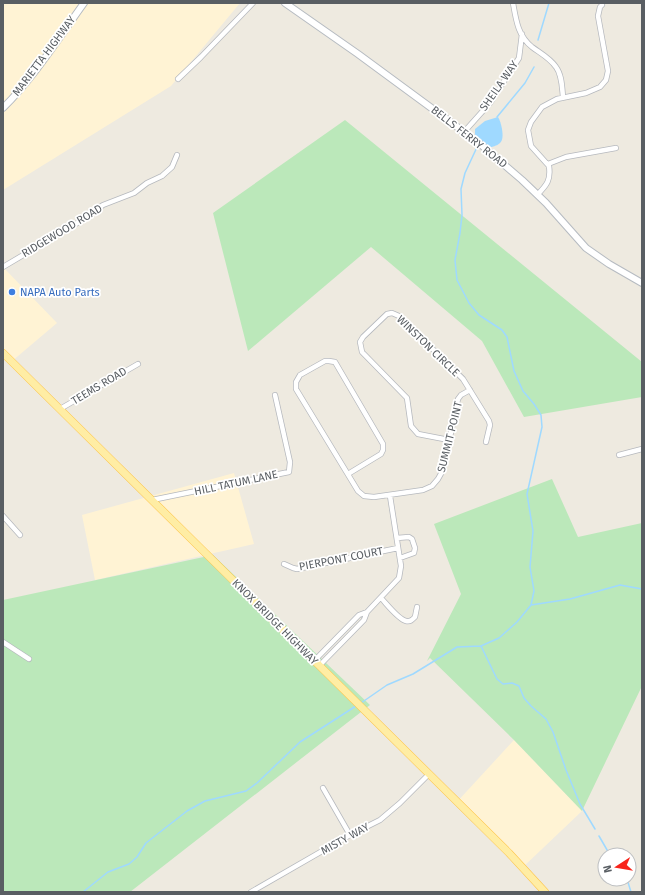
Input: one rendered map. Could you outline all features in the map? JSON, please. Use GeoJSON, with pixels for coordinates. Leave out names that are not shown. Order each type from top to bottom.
{"type":"FeatureCollection","features":[{"type":"Feature","properties":{"kind":"main road","name":"MARIETTA HIGHWAY"},"geometry":{"type":"LineString","coordinates":[[3,108],[40,65],[84,3]]}},
{"type":"Feature","properties":{"kind":"main road","name":"BELLS FERRY ROAD"},"geometry":{"type":"LineString","coordinates":[[285,3],[358,54],[464,132],[503,163],[537,195],[586,248],[609,264],[642,283]]}},
{"type":"Feature","properties":{"kind":"main road","name":"KNOX BRIDGE HIGHWAY"},"geometry":{"type":"LineString","coordinates":[[3,353],[509,853],[545,892]]}},
{"type":"Feature","properties":{"kind":"street"},"geometry":{"type":"LineString","coordinates":[[178,79],[201,58],[253,3]]}},
{"type":"Feature","properties":{"kind":"street"},"geometry":{"type":"LineString","coordinates":[[513,3],[517,24],[522,34],[531,46],[556,67],[560,77],[564,97]]}},
{"type":"Feature","properties":{"kind":"street"},"geometry":{"type":"LineString","coordinates":[[537,195],[549,179],[550,172],[548,164],[531,146],[528,130],[530,122],[542,107],[556,99],[595,90],[606,80],[608,71],[598,16],[602,5]]}},
{"type":"Feature","properties":{"kind":"street","name":"SHEILA WAY"},"geometry":{"type":"LineString","coordinates":[[464,132],[490,103],[515,65],[519,58],[522,34]]}},
{"type":"Feature","properties":{"kind":"street"},"geometry":{"type":"LineString","coordinates":[[548,164],[566,157],[616,148]]}},
{"type":"Feature","properties":{"kind":"street","name":"RIDGEWOOD ROAD"},"geometry":{"type":"LineString","coordinates":[[3,267],[79,222],[103,205],[134,193],[147,183],[162,176],[172,167],[177,155]]}},
{"type":"Feature","properties":{"kind":"street","name":"WINSTON CIRCLE"},"geometry":{"type":"LineString","coordinates":[[449,440],[414,432],[411,426],[407,398],[362,352],[360,348],[360,342],[363,337],[387,314],[392,313],[399,316],[463,379],[489,421],[490,425],[486,442]]}},
{"type":"Feature","properties":{"kind":"street"},"geometry":{"type":"LineString","coordinates":[[325,361],[335,362],[338,366],[383,444],[381,454],[348,474],[296,389],[296,382],[300,375],[325,361]]}},
{"type":"Feature","properties":{"kind":"street","name":"TEEMS ROAD"},"geometry":{"type":"LineString","coordinates":[[60,409],[138,364]]}},
{"type":"Feature","properties":{"kind":"street","name":"SUMMIT POINT"},"geometry":{"type":"LineString","coordinates":[[348,474],[358,491],[364,496],[390,496],[423,490],[432,486],[443,470],[458,399],[461,395],[470,390]]}},
{"type":"Feature","properties":{"kind":"street","name":"HILL TATUM LANE"},"geometry":{"type":"LineString","coordinates":[[152,500],[289,472],[290,462],[274,395]]}},
{"type":"Feature","properties":{"kind":"street"},"geometry":{"type":"LineString","coordinates":[[619,455],[642,449]]}},
{"type":"Feature","properties":{"kind":"street"},"geometry":{"type":"LineString","coordinates":[[316,663],[364,620],[367,612],[398,578],[401,566],[390,496]]}},
{"type":"Feature","properties":{"kind":"street"},"geometry":{"type":"LineString","coordinates":[[3,516],[20,535]]}},
{"type":"Feature","properties":{"kind":"street"},"geometry":{"type":"LineString","coordinates":[[397,538],[409,537],[412,539],[415,548],[414,553],[400,558]]}},
{"type":"Feature","properties":{"kind":"street","name":"PIERPONT COURT"},"geometry":{"type":"LineString","coordinates":[[284,564],[297,569],[398,548]]}},
{"type":"Feature","properties":{"kind":"street"},"geometry":{"type":"LineString","coordinates":[[381,598],[400,618],[405,621],[410,621],[415,618],[417,607]]}},
{"type":"Feature","properties":{"kind":"street"},"geometry":{"type":"LineString","coordinates":[[3,642],[29,659]]}},
{"type":"Feature","properties":{"kind":"street","name":"MISTY WAY"},"geometry":{"type":"LineString","coordinates":[[251,892],[350,835],[380,820],[400,803],[429,774]]}},
{"type":"Feature","properties":{"kind":"street"},"geometry":{"type":"LineString","coordinates":[[324,788],[350,835]]}},
{"type":"Feature","properties":{"kind":"shaded area"},"geometry":{"type":"Polygon","coordinates":[[[3,3],[240,3],[171,86],[3,190],[3,3]]]}},
{"type":"Feature","properties":{"kind":"shaded area"},"geometry":{"type":"Polygon","coordinates":[[[3,267],[57,323],[11,362],[3,354],[3,267]]]}},
{"type":"Feature","properties":{"kind":"shaded area"},"geometry":{"type":"Polygon","coordinates":[[[234,473],[254,544],[95,580],[82,515],[234,473]]]}},
{"type":"Feature","properties":{"kind":"shaded area"},"geometry":{"type":"Polygon","coordinates":[[[514,740],[582,811],[521,869],[455,804],[514,740]]]}},
{"type":"Feature","properties":{"kind":"green space"},"geometry":{"type":"Polygon","coordinates":[[[345,120],[642,362],[642,397],[524,417],[482,341],[371,247],[248,351],[213,213],[345,120]]]}},
{"type":"Feature","properties":{"kind":"green space"},"geometry":{"type":"Polygon","coordinates":[[[552,479],[578,537],[642,523],[642,686],[582,811],[514,740],[430,658],[427,661],[461,594],[434,524],[552,479]]]}},
{"type":"Feature","properties":{"kind":"green space"},"geometry":{"type":"Polygon","coordinates":[[[213,555],[370,705],[130,892],[3,892],[3,600],[213,555]]]}},
{"type":"Feature","properties":{"kind":"water"},"geometry":{"type":"Polygon","coordinates":[[[498,117],[502,129],[502,140],[496,146],[488,148],[475,140],[475,129],[485,121],[498,117]]]}},
{"type":"Feature","properties":{"kind":"waterway"},"geometry":{"type":"LineString","coordinates":[[538,40],[549,3]]}},
{"type":"Feature","properties":{"kind":"waterway"},"geometry":{"type":"LineString","coordinates":[[497,117],[525,83],[534,67]]}},
{"type":"Feature","properties":{"kind":"waterway"},"geometry":{"type":"LineString","coordinates":[[361,703],[387,685],[413,674],[457,647],[481,646],[499,638],[517,622],[531,605],[534,591],[530,567],[533,531],[527,494],[542,427],[541,415],[523,391],[514,371],[507,337],[502,330],[479,315],[469,303],[457,280],[455,260],[462,215],[461,189],[465,173],[478,145]]}},
{"type":"Feature","properties":{"kind":"waterway"},"geometry":{"type":"LineString","coordinates":[[531,605],[570,599],[620,585],[642,589]]}},
{"type":"Feature","properties":{"kind":"waterway"},"geometry":{"type":"LineString","coordinates":[[481,646],[497,679],[503,684],[512,683],[519,686],[524,698],[546,719],[553,732],[580,804],[595,829]]}},
{"type":"Feature","properties":{"kind":"waterway"},"geometry":{"type":"LineString","coordinates":[[83,892],[108,872],[129,864],[137,857],[146,843],[187,811],[205,801],[246,791],[257,783],[300,742],[356,706]]}},
{"type":"Feature","properties":{"kind":"waterway"},"geometry":{"type":"LineString","coordinates":[[599,836],[605,847]]}},
{"type":"Feature","properties":{"kind":"waterway"},"geometry":{"type":"LineString","coordinates":[[629,887],[631,892]]}},
{"type":"Feature","properties":{"kind":"place","name":"NAPA Auto Parts"},"geometry":{"type":"Point","coordinates":[12,292]}}]}
